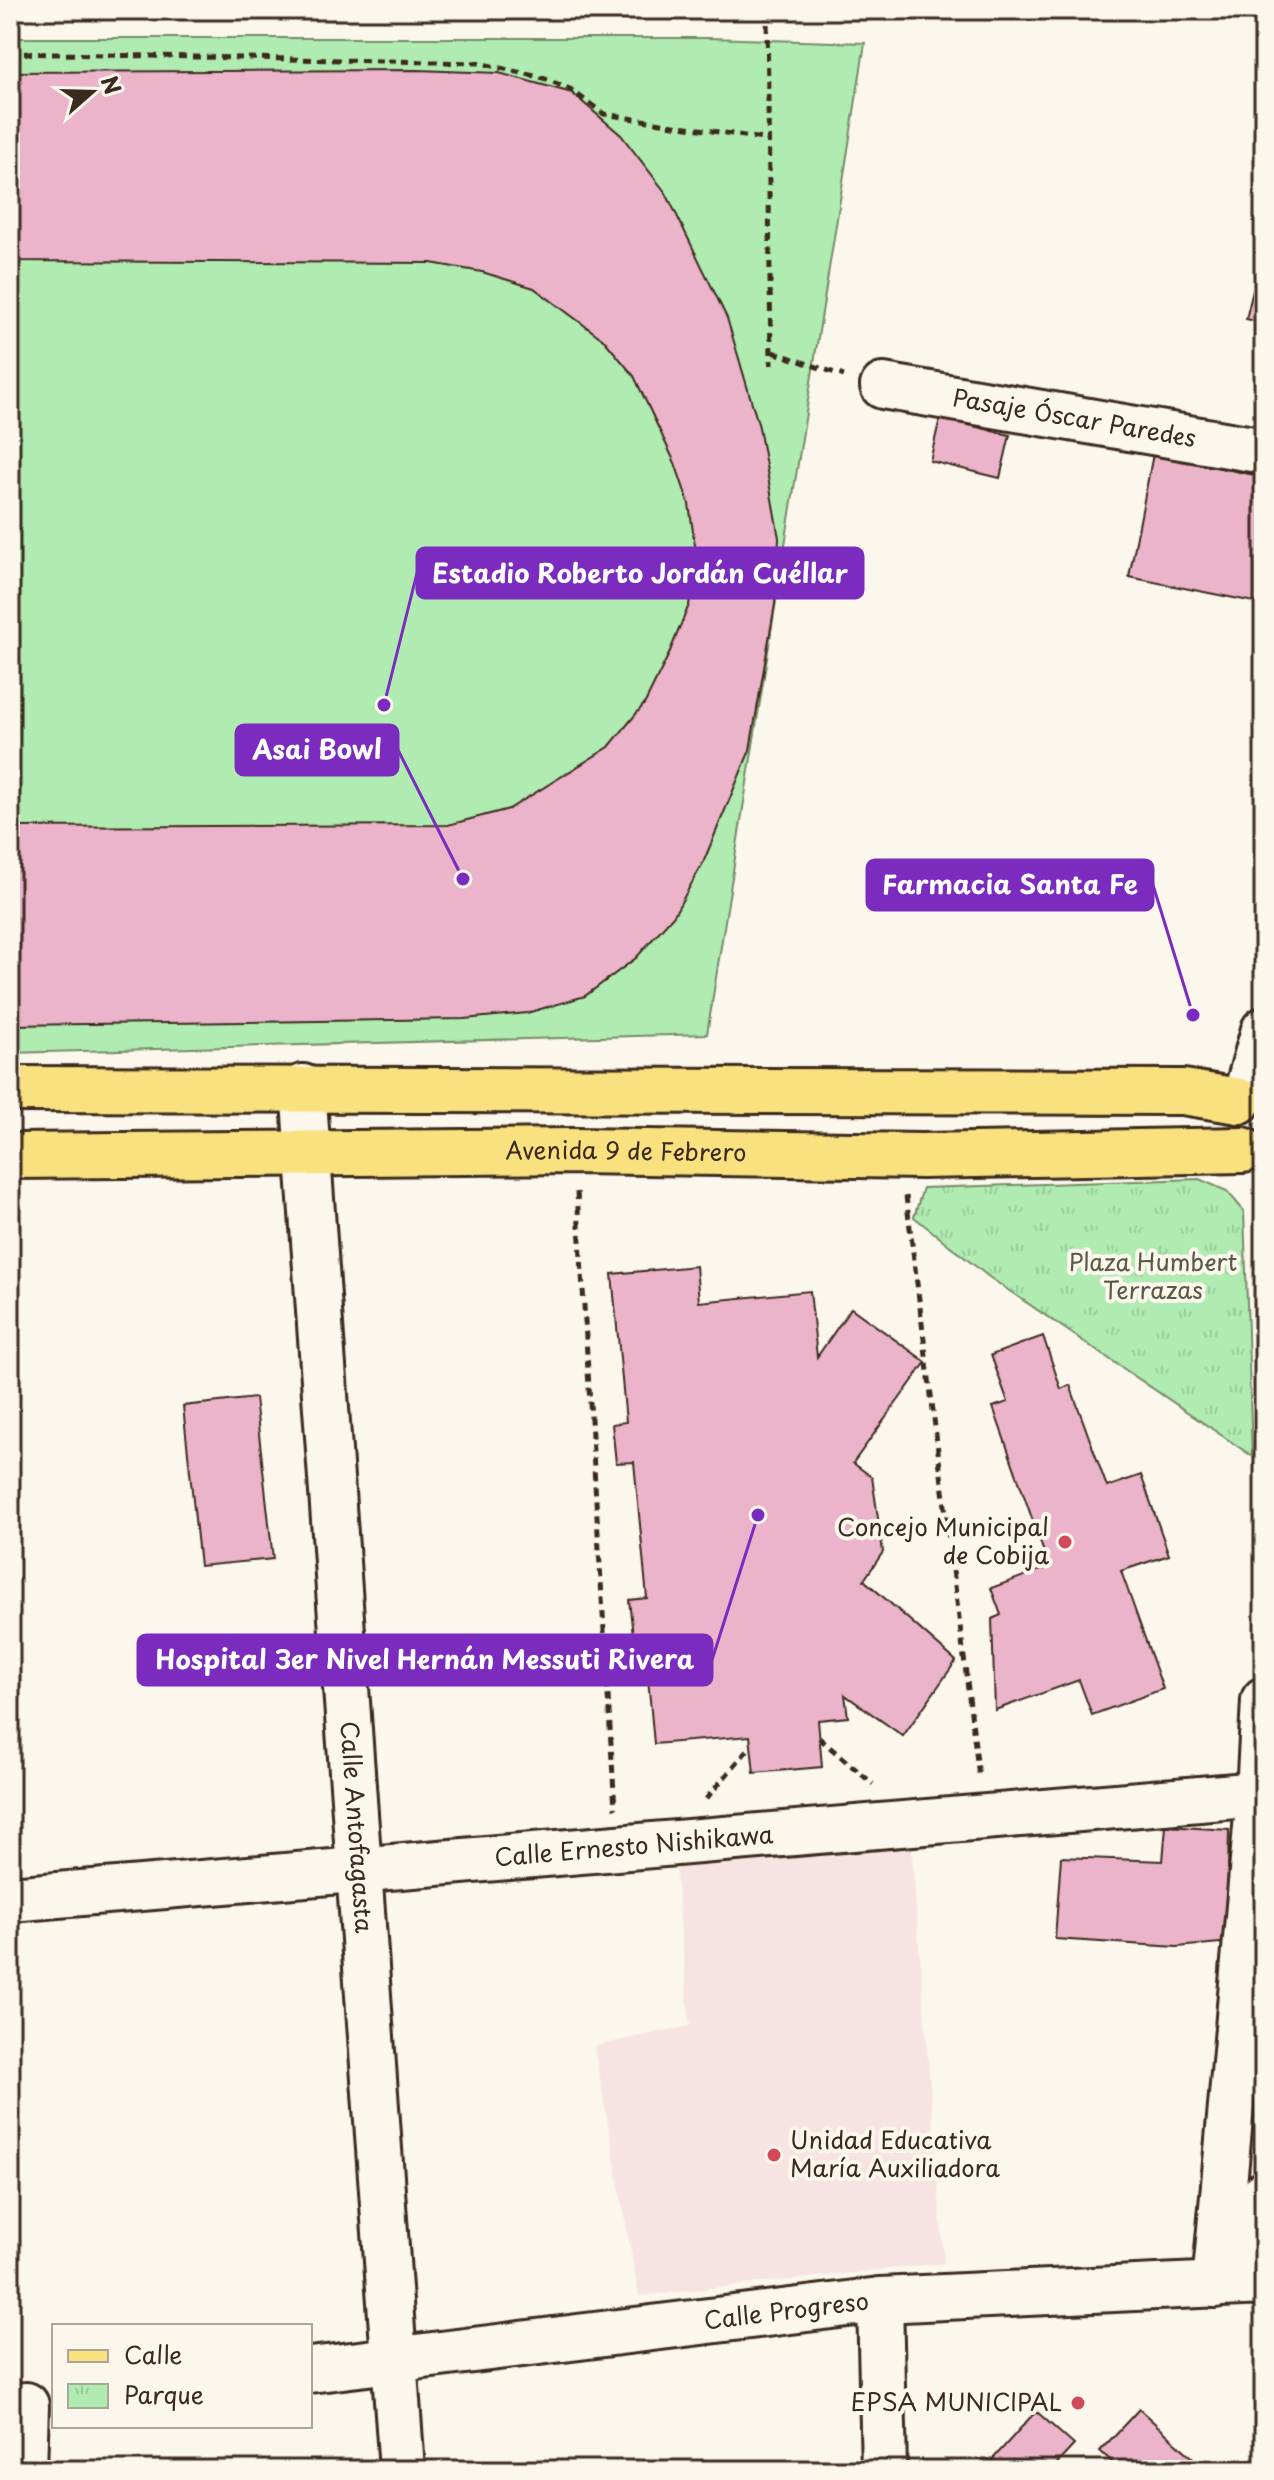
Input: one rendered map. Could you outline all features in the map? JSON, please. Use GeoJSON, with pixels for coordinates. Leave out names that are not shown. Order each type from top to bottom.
{"type":"FeatureCollection","features":[{"type":"Feature","properties":{"kind":"main road"},"geometry":{"type":"LineString","coordinates":[[10,1089],[303,1087],[1250,1092],[1232,1126],[1254,1155]]}},
{"type":"Feature","properties":{"kind":"main road","name":"Avenida 9 de Febrero"},"geometry":{"type":"LineString","coordinates":[[10,1156],[574,1151],[1254,1155]]}},
{"type":"Feature","properties":{"kind":"street","name":"Pasaje Óscar Paredes"},"geometry":{"type":"LineString","coordinates":[[883,386],[1264,451]]}},
{"type":"Feature","properties":{"kind":"street"},"geometry":{"type":"LineString","coordinates":[[1250,1092],[1264,1030]]}},
{"type":"Feature","properties":{"kind":"street","name":"Calle Antofagasta"},"geometry":{"type":"LineString","coordinates":[[303,1087],[402,2470]]}},
{"type":"Feature","properties":{"kind":"street"},"geometry":{"type":"LineString","coordinates":[[1245,2283],[1264,1700]]}},
{"type":"Feature","properties":{"kind":"street","name":"Calle Ernesto Nishikawa"},"geometry":{"type":"LineString","coordinates":[[10,1899],[360,1872],[1259,1794]]}},
{"type":"Feature","properties":{"kind":"street"},"geometry":{"type":"LineString","coordinates":[[1245,2283],[1264,2194]]}},
{"type":"Feature","properties":{"kind":"street","name":"Calle Progreso"},"geometry":{"type":"LineString","coordinates":[[312,2370],[880,2300],[1245,2283]]}},
{"type":"Feature","properties":{"kind":"street"},"geometry":{"type":"LineString","coordinates":[[880,2300],[884,2470]]}},
{"type":"Feature","properties":{"kind":"street"},"geometry":{"type":"LineString","coordinates":[[24,2470],[30,2404]]}},
{"type":"Feature","properties":{"kind":"path"},"geometry":{"type":"LineString","coordinates":[[767,10],[771,365]]}},
{"type":"Feature","properties":{"kind":"path"},"geometry":{"type":"LineString","coordinates":[[10,53],[479,63],[543,78],[570,89],[604,114],[770,140]]}},
{"type":"Feature","properties":{"kind":"path"},"geometry":{"type":"LineString","coordinates":[[773,352],[811,368],[883,386]]}},
{"type":"Feature","properties":{"kind":"path"},"geometry":{"type":"LineString","coordinates":[[574,1151],[617,1850]]}},
{"type":"Feature","properties":{"kind":"path"},"geometry":{"type":"LineString","coordinates":[[901,1155],[984,1818]]}},
{"type":"Feature","properties":{"kind":"path"},"geometry":{"type":"LineString","coordinates":[[819,1738],[920,1823]]}},
{"type":"Feature","properties":{"kind":"path"},"geometry":{"type":"LineString","coordinates":[[666,1845],[751,1746]]}},
{"type":"Feature","properties":{"kind":"shaded area","name":"Unidad Educativa María Auxiliadora"},"geometry":{"type":"Polygon","coordinates":[[[911,1844],[944,2263],[639,2296],[594,2046],[690,2026],[675,1865],[911,1844]]]}},
{"type":"Feature","properties":{"kind":"green space"},"geometry":{"type":"Polygon","coordinates":[[[10,38],[708,38],[865,43],[707,1034],[10,1053],[10,38]]]}},
{"type":"Feature","properties":{"kind":"green space","name":"Plaza Humbert Terrazas"},"geometry":{"type":"Polygon","coordinates":[[[1199,1179],[1227,1191],[1244,1211],[1252,1456],[989,1277],[914,1217],[923,1188],[1199,1179]]]}},
{"type":"Feature","properties":{"kind":"building"},"geometry":{"type":"Polygon","coordinates":[[[417,70],[499,73],[572,93],[621,135],[666,193],[727,318],[759,427],[779,538],[775,604],[750,750],[703,863],[674,915],[636,958],[585,996],[527,1013],[464,1019],[10,1025],[10,827],[448,825],[509,809],[609,747],[645,703],[668,656],[689,605],[697,559],[689,504],[675,463],[634,376],[604,340],[534,288],[482,272],[431,263],[10,261],[10,72],[417,70]]]}},
{"type":"Feature","properties":{"kind":"building"},"geometry":{"type":"Polygon","coordinates":[[[1258,270],[1264,271],[1264,323],[1246,319],[1258,270]]]}},
{"type":"Feature","properties":{"kind":"building"},"geometry":{"type":"Polygon","coordinates":[[[940,418],[1010,435],[1000,478],[930,461],[940,418]]]}},
{"type":"Feature","properties":{"kind":"building"},"geometry":{"type":"Polygon","coordinates":[[[1153,454],[1264,477],[1264,604],[1129,577],[1153,454]]]}},
{"type":"Feature","properties":{"kind":"building"},"geometry":{"type":"Polygon","coordinates":[[[696,1266],[699,1302],[810,1291],[817,1357],[851,1308],[926,1362],[853,1463],[872,1477],[883,1552],[864,1580],[956,1661],[903,1736],[845,1695],[848,1717],[818,1720],[822,1767],[754,1773],[750,1736],[654,1744],[644,1634],[633,1635],[629,1600],[647,1598],[634,1462],[616,1463],[612,1424],[626,1422],[612,1274],[696,1266]]]}},
{"type":"Feature","properties":{"kind":"building"},"geometry":{"type":"Polygon","coordinates":[[[1043,1336],[1061,1389],[1070,1385],[1107,1487],[1141,1475],[1169,1555],[1121,1571],[1163,1689],[1092,1715],[1079,1680],[995,1710],[992,1619],[1001,1615],[991,1588],[1049,1567],[993,1407],[1008,1402],[991,1355],[1043,1336]]]}},
{"type":"Feature","properties":{"kind":"building"},"geometry":{"type":"Polygon","coordinates":[[[255,1398],[273,1559],[200,1566],[183,1406],[255,1398]]]}},
{"type":"Feature","properties":{"kind":"building"},"geometry":{"type":"Polygon","coordinates":[[[1166,1826],[1229,1830],[1226,1946],[1220,1943],[1177,1947],[1055,1939],[1061,1857],[1163,1861],[1166,1826]]]}},
{"type":"Feature","properties":{"kind":"building"},"geometry":{"type":"Polygon","coordinates":[[[1139,2409],[1203,2467],[1201,2470],[1121,2470],[1100,2451],[1139,2409]]]}},
{"type":"Feature","properties":{"kind":"building"},"geometry":{"type":"Polygon","coordinates":[[[1036,2411],[1074,2445],[1051,2470],[983,2470],[1036,2411]]]}},
{"type":"Feature","properties":{"kind":"place","name":"Estadio Roberto Jordán Cuéllar"},"geometry":{"type":"Point","coordinates":[384,705]}},
{"type":"Feature","properties":{"kind":"place","name":"Asai Bowl"},"geometry":{"type":"Point","coordinates":[463,879]}},
{"type":"Feature","properties":{"kind":"place","name":"Farmacia Santa Fe"},"geometry":{"type":"Point","coordinates":[1193,1015]}},
{"type":"Feature","properties":{"kind":"place","name":"Hospital 3er Nivel Hernán Messuti Rivera"},"geometry":{"type":"Point","coordinates":[758,1515]}},
{"type":"Feature","properties":{"kind":"place","name":"Concejo Municipal de Cobija"},"geometry":{"type":"Point","coordinates":[1065,1542]}},
{"type":"Feature","properties":{"kind":"place","name":"Unidad Educativa María Auxiliadora"},"geometry":{"type":"Point","coordinates":[774,2155]}},
{"type":"Feature","properties":{"kind":"place","name":"EPSA MUNICIPAL"},"geometry":{"type":"Point","coordinates":[1078,2403]}}]}
